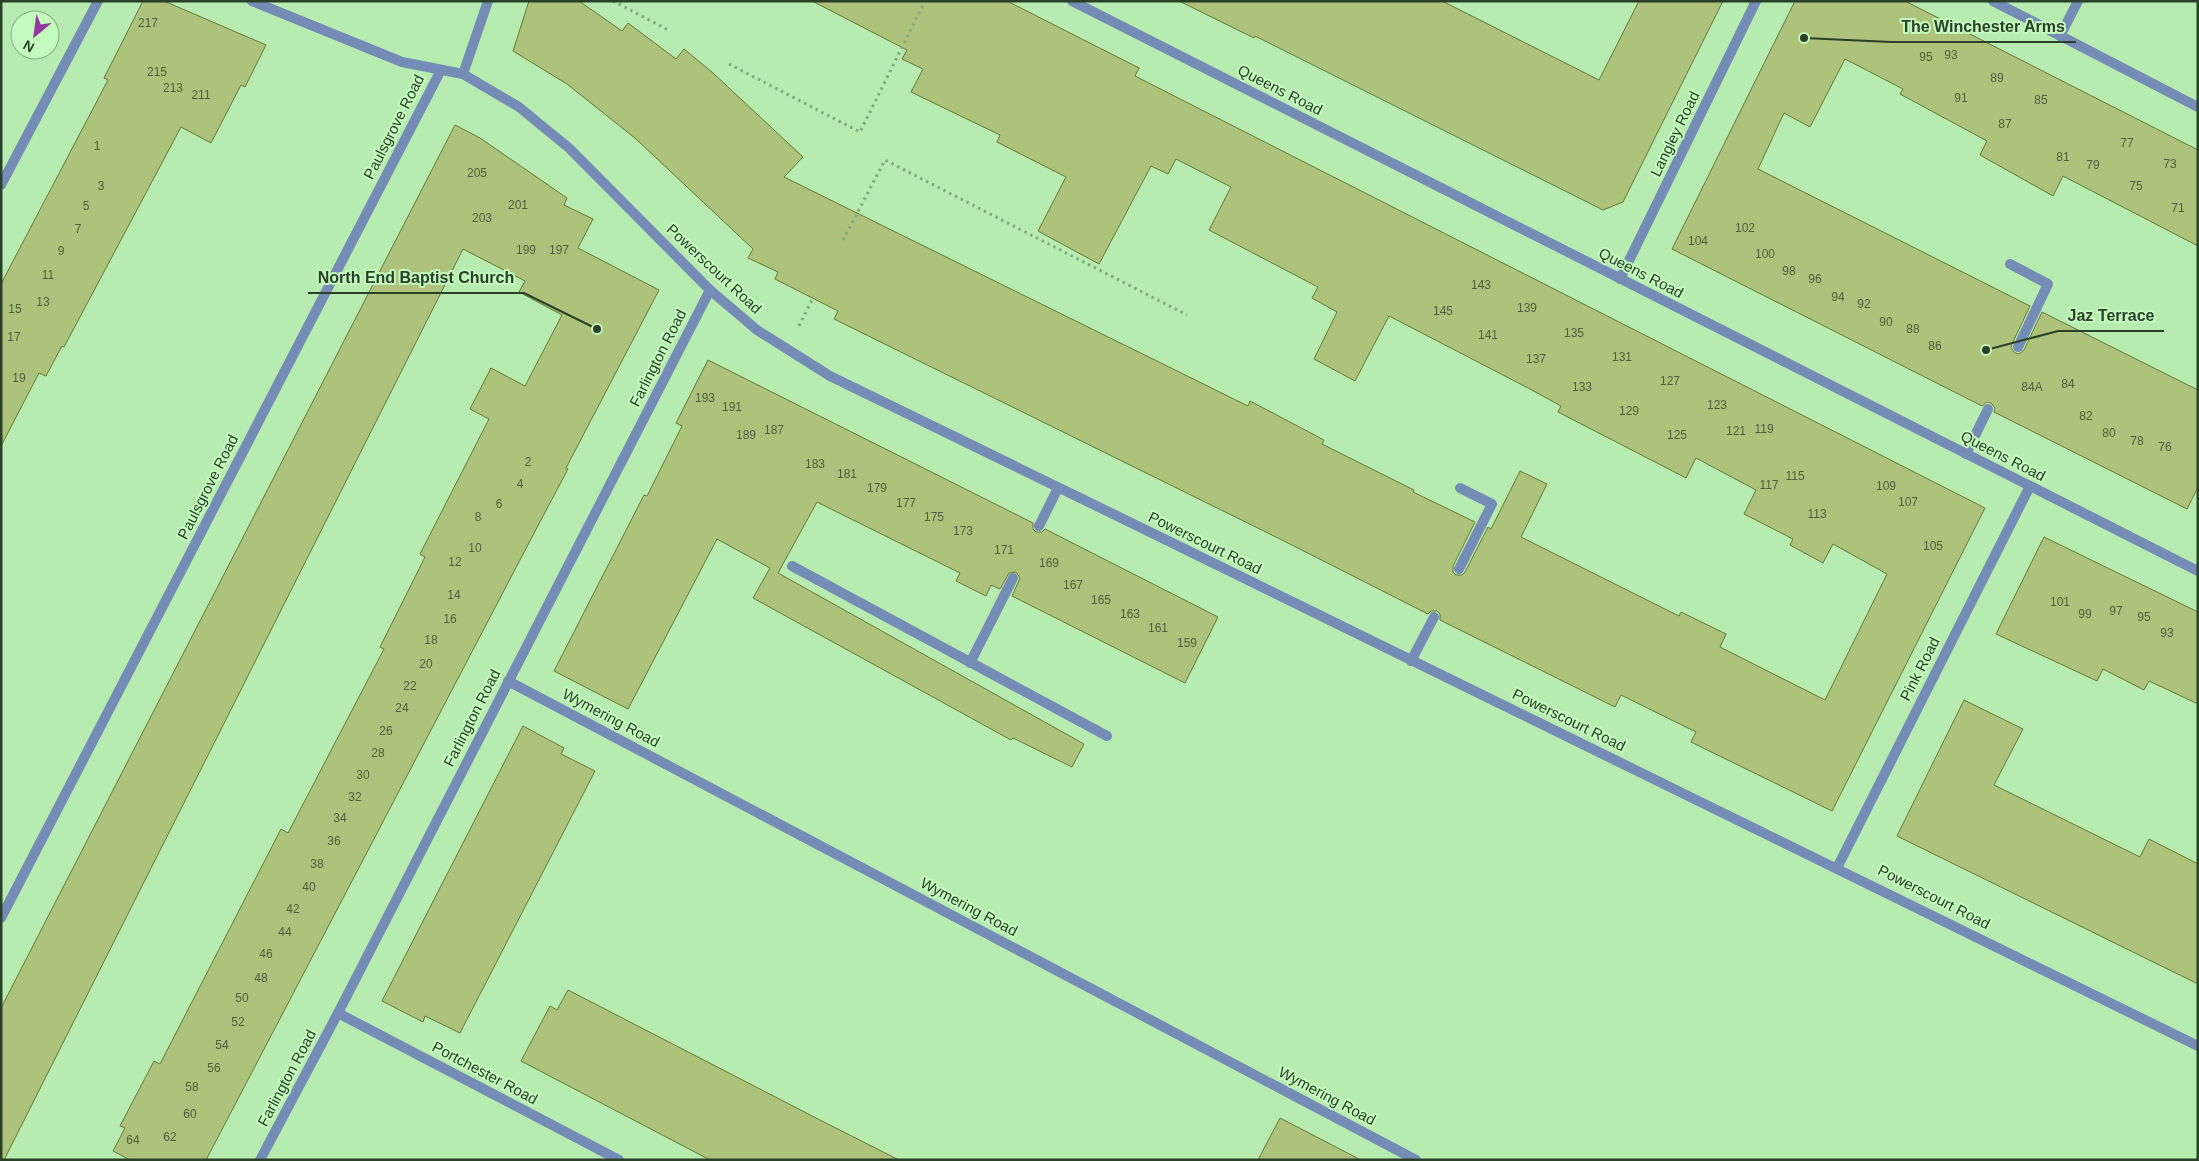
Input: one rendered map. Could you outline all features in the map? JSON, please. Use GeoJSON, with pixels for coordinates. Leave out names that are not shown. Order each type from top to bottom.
{"type":"FeatureCollection","features":[{"type":"Feature","properties":{"kind":"street"},"geometry":{"type":"LineString","coordinates":[[1,185],[98,1]]}},
{"type":"Feature","properties":{"kind":"street","name":"Powerscourt Road"},"geometry":{"type":"LineString","coordinates":[[252,1],[402,62],[463,74],[519,107],[569,148],[710,290],[757,330],[830,376],[1411,661],[1838,866],[2198,1046]]}},
{"type":"Feature","properties":{"kind":"street"},"geometry":{"type":"LineString","coordinates":[[463,74],[488,1]]}},
{"type":"Feature","properties":{"kind":"street","name":"Queens Road"},"geometry":{"type":"LineString","coordinates":[[1072,1],[2198,570]]}},
{"type":"Feature","properties":{"kind":"street","name":"Langley Road"},"geometry":{"type":"LineString","coordinates":[[1620,279],[1756,1]]}},
{"type":"Feature","properties":{"kind":"street"},"geometry":{"type":"LineString","coordinates":[[1993,1],[2198,107]]}},
{"type":"Feature","properties":{"kind":"street"},"geometry":{"type":"LineString","coordinates":[[2060,36],[2078,1]]}},
{"type":"Feature","properties":{"kind":"street","name":"Paulsgrove Road"},"geometry":{"type":"LineString","coordinates":[[1,918],[441,70]]}},
{"type":"Feature","properties":{"kind":"street"},"geometry":{"type":"LineString","coordinates":[[2010,264],[2048,284],[2018,347]]}},
{"type":"Feature","properties":{"kind":"street","name":"Farlington Road"},"geometry":{"type":"LineString","coordinates":[[260,1160],[338,1013],[710,290]]}},
{"type":"Feature","properties":{"kind":"street"},"geometry":{"type":"LineString","coordinates":[[1966,454],[1988,409]]}},
{"type":"Feature","properties":{"kind":"street","name":"Pink Road"},"geometry":{"type":"LineString","coordinates":[[1838,866],[2030,486]]}},
{"type":"Feature","properties":{"kind":"street"},"geometry":{"type":"LineString","coordinates":[[1039,526],[1058,488]]}},
{"type":"Feature","properties":{"kind":"street"},"geometry":{"type":"LineString","coordinates":[[1459,569],[1492,504],[1460,488]]}},
{"type":"Feature","properties":{"kind":"street"},"geometry":{"type":"LineString","coordinates":[[792,566],[1106,736]]}},
{"type":"Feature","properties":{"kind":"street"},"geometry":{"type":"LineString","coordinates":[[970,663],[1013,578]]}},
{"type":"Feature","properties":{"kind":"street"},"geometry":{"type":"LineString","coordinates":[[1411,661],[1434,617]]}},
{"type":"Feature","properties":{"kind":"street","name":"Wymering Road"},"geometry":{"type":"LineString","coordinates":[[508,681],[1416,1160]]}},
{"type":"Feature","properties":{"kind":"street","name":"Portchester Road"},"geometry":{"type":"LineString","coordinates":[[338,1013],[618,1160]]}},
{"type":"Feature","properties":{"kind":"path"},"geometry":{"type":"LineString","coordinates":[[613,1],[670,31]]}},
{"type":"Feature","properties":{"kind":"path"},"geometry":{"type":"LineString","coordinates":[[729,64],[860,132],[925,1]]}},
{"type":"Feature","properties":{"kind":"path"},"geometry":{"type":"LineString","coordinates":[[843,240],[885,160],[1187,315]]}},
{"type":"Feature","properties":{"kind":"path"},"geometry":{"type":"LineString","coordinates":[[787,349],[813,298]]}},
{"type":"Feature","properties":{"kind":"building"},"geometry":{"type":"Polygon","coordinates":[[[143,1],[164,1],[266,45],[245,87],[241,85],[211,143],[181,127],[64,347],[62,346],[46,376],[39,373],[1,446],[1,284],[108,80],[104,78],[143,1]]]}},
{"type":"Feature","properties":{"kind":"building"},"geometry":{"type":"Polygon","coordinates":[[[529,1],[579,1],[622,31],[628,23],[676,59],[684,49],[713,73],[803,157],[784,177],[1248,406],[1250,401],[1324,440],[1322,444],[1475,522],[1453,566],[1453,572],[1456,575],[1462,575],[1465,572],[1488,527],[1491,529],[1520,471],[1547,484],[1521,537],[1679,616],[1681,612],[1726,634],[1720,647],[1825,700],[1887,574],[1833,544],[1823,563],[1790,545],[1793,539],[1744,514],[1756,490],[1696,458],[1686,478],[1558,412],[1561,406],[1530,389],[1389,316],[1355,381],[1314,359],[1337,312],[1312,298],[1318,287],[1209,230],[1231,187],[1176,159],[1168,174],[1151,166],[1099,264],[1038,231],[1066,177],[997,142],[1000,135],[911,92],[923,69],[902,59],[907,50],[812,1],[1007,1],[1139,68],[1135,76],[1985,508],[1832,811],[1691,742],[1696,732],[1621,695],[1615,707],[1440,620],[1440,614],[1437,611],[1431,611],[1428,614],[834,319],[838,311],[775,279],[778,272],[748,258],[753,249],[636,139],[567,84],[513,51],[529,1]]]}},
{"type":"Feature","properties":{"kind":"building"},"geometry":{"type":"Polygon","coordinates":[[[1179,1],[1442,1],[1599,80],[1639,1],[1723,1],[1623,202],[1603,210],[1255,36],[1254,38],[1179,1]]]}},
{"type":"Feature","properties":{"kind":"building"},"geometry":{"type":"Polygon","coordinates":[[[1795,1],[1905,1],[2198,150],[2198,246],[2063,176],[2053,196],[1980,155],[1987,141],[1900,94],[1903,89],[1845,59],[1810,127],[1784,113],[1758,169],[2030,306],[2012,344],[2011,348],[2015,353],[2019,354],[2024,350],[2042,312],[2198,390],[2198,487],[2187,509],[1994,412],[1995,408],[1991,403],[1987,402],[1982,406],[1672,249],[1795,1]]]}},
{"type":"Feature","properties":{"kind":"building"},"geometry":{"type":"Polygon","coordinates":[[[455,125],[480,138],[567,198],[564,205],[593,219],[578,248],[659,290],[566,468],[568,469],[206,1160],[130,1160],[113,1151],[125,1128],[120,1126],[154,1061],[160,1064],[281,829],[288,833],[384,649],[380,647],[425,557],[420,554],[489,419],[470,409],[491,368],[525,386],[562,315],[519,292],[525,281],[463,249],[4,1160],[1,1160],[1,1008],[455,125]]]}},
{"type":"Feature","properties":{"kind":"building"},"geometry":{"type":"Polygon","coordinates":[[[708,360],[1033,523],[1033,529],[1036,532],[1042,532],[1045,529],[1218,617],[1185,683],[1012,596],[1020,578],[1016,572],[1009,573],[1000,589],[991,585],[986,596],[956,581],[960,573],[817,502],[778,573],[1084,744],[1072,767],[1013,738],[1011,740],[753,598],[770,568],[717,539],[628,709],[554,671],[644,495],[647,496],[682,426],[676,423],[708,360]]]}},
{"type":"Feature","properties":{"kind":"building"},"geometry":{"type":"Polygon","coordinates":[[[2044,537],[2198,612],[2198,704],[2149,681],[2144,690],[2103,669],[2097,681],[1996,634],[2044,537]]]}},
{"type":"Feature","properties":{"kind":"building"},"geometry":{"type":"Polygon","coordinates":[[[1964,700],[2023,729],[1994,785],[2140,857],[2149,839],[2198,864],[2198,984],[1897,836],[1964,700]]]}},
{"type":"Feature","properties":{"kind":"building"},"geometry":{"type":"Polygon","coordinates":[[[523,726],[564,748],[561,754],[595,771],[460,1033],[425,1016],[423,1022],[382,1001],[523,726]]]}},
{"type":"Feature","properties":{"kind":"building"},"geometry":{"type":"Polygon","coordinates":[[[568,990],[899,1160],[710,1160],[521,1061],[550,1006],[557,1010],[568,990]]]}},
{"type":"Feature","properties":{"kind":"building"},"geometry":{"type":"Polygon","coordinates":[[[1280,1118],[1361,1160],[1258,1160],[1280,1118]]]}},
{"type":"Feature","properties":{"kind":"place","name":"The Winchester Arms"},"geometry":{"type":"Point","coordinates":[1804,38]}},
{"type":"Feature","properties":{"kind":"place","name":"North End Baptist Church"},"geometry":{"type":"Point","coordinates":[597,329]}},
{"type":"Feature","properties":{"kind":"place","name":"Jaz Terrace"},"geometry":{"type":"Point","coordinates":[1986,350]}}]}
